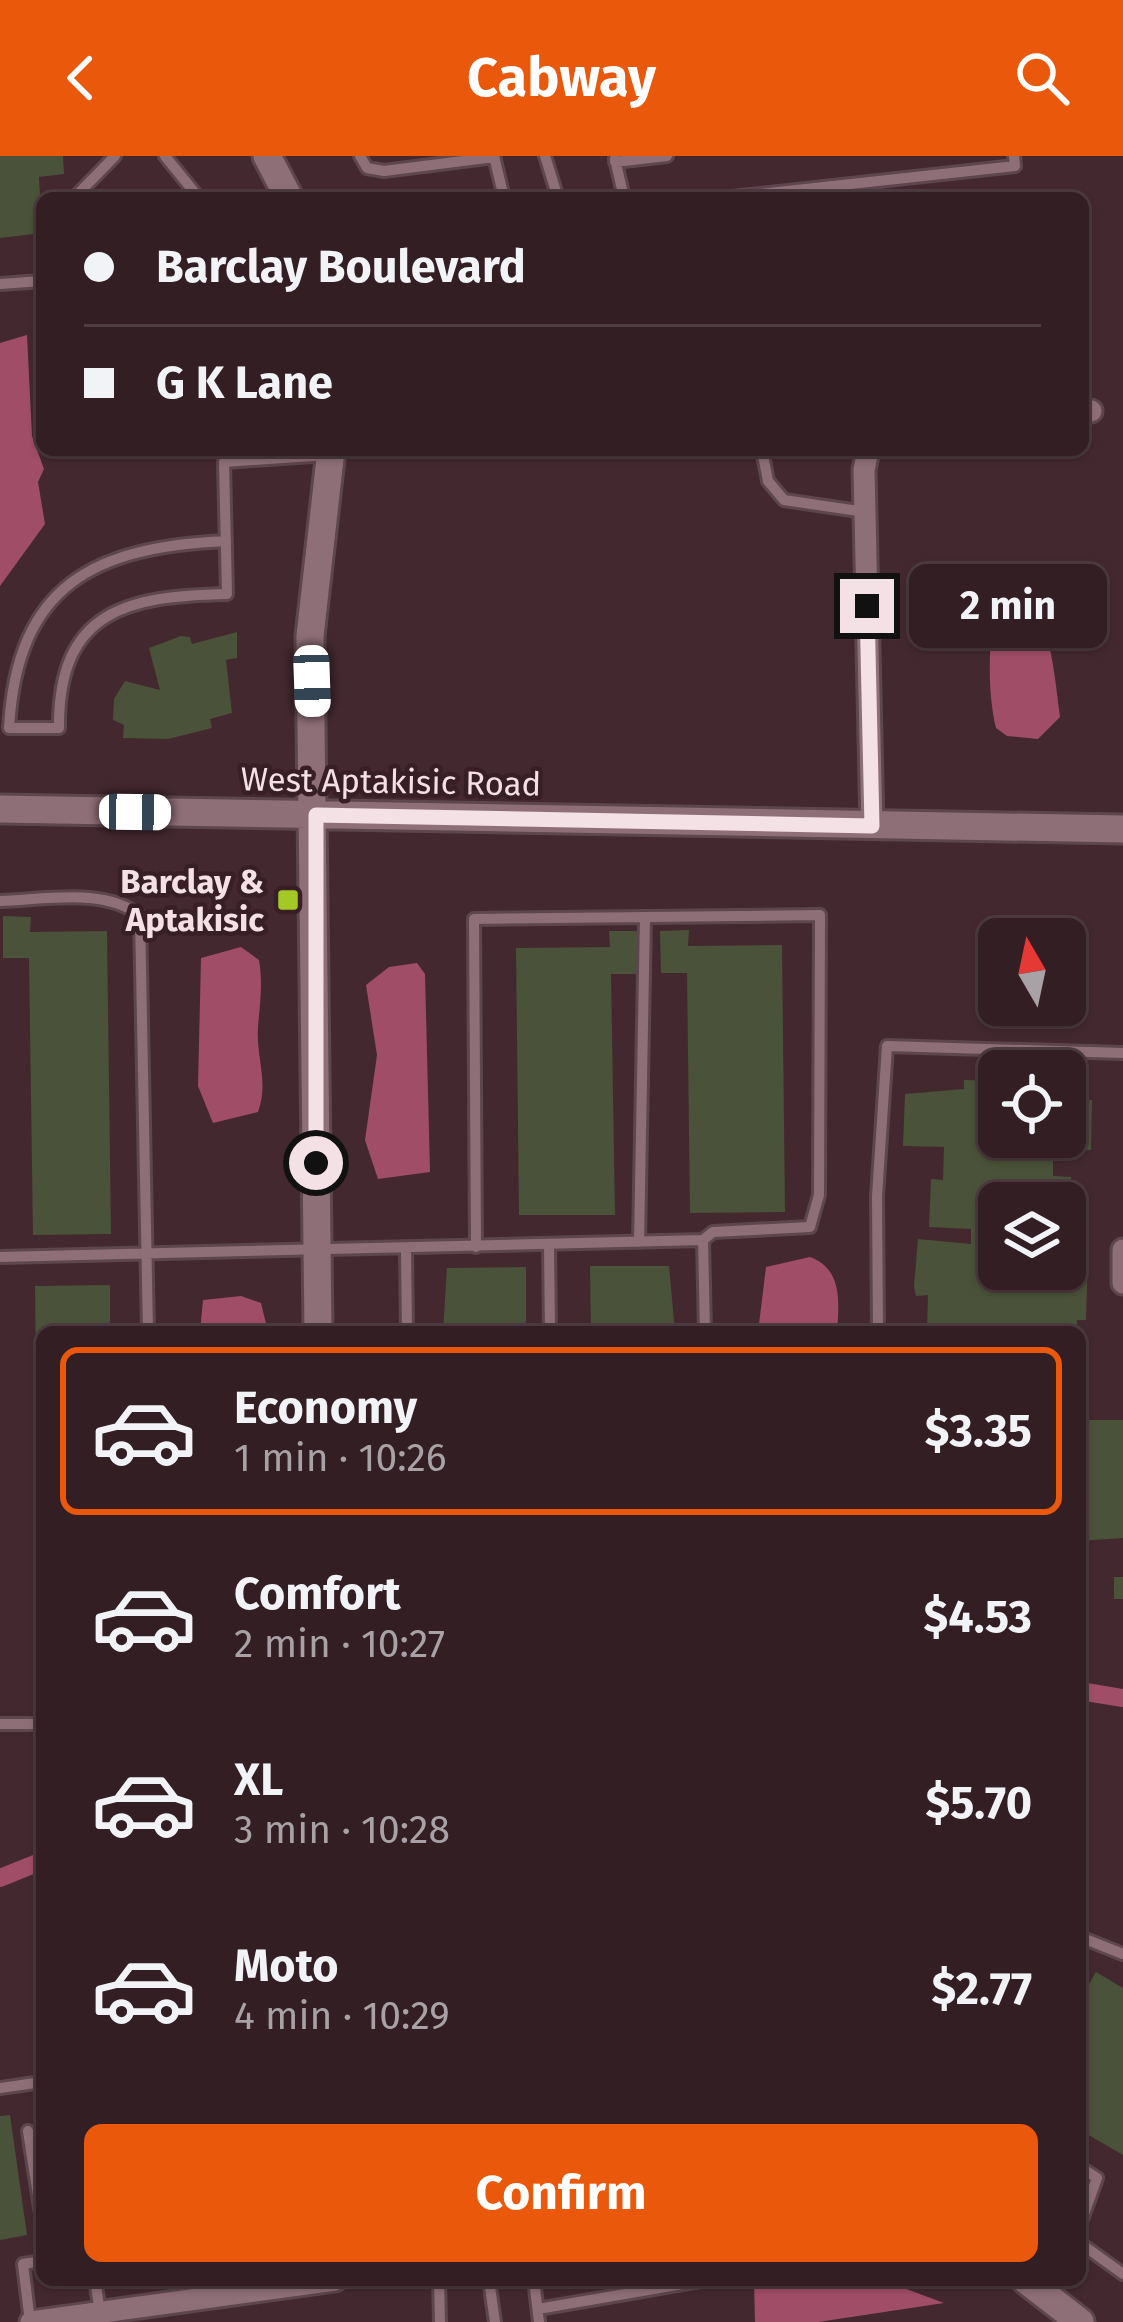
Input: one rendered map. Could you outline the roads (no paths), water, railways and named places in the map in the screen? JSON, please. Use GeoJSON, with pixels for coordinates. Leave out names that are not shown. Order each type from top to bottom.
{"type":"FeatureCollection","features":[{"type":"Feature","properties":{"kind":"main road"},"geometry":{"type":"LineString","coordinates":[[276,159],[287,192]]}},
{"type":"Feature","properties":{"kind":"main road"},"geometry":{"type":"LineString","coordinates":[[318,1326],[316,815],[310,636],[331,456]]}},
{"type":"Feature","properties":{"kind":"main road","name":"West Aptakisic Road"},"geometry":{"type":"LineString","coordinates":[[0,809],[1123,829]]}},
{"type":"Feature","properties":{"kind":"main road"},"geometry":{"type":"LineString","coordinates":[[1034,2286],[1080,2322]]}},
{"type":"Feature","properties":{"kind":"street"},"geometry":{"type":"LineString","coordinates":[[868,456],[872,826]]}},
{"type":"Feature","properties":{"kind":"street"},"geometry":{"type":"LineString","coordinates":[[1123,1250],[1119,1262],[1123,1282]]}},
{"type":"Feature","properties":{"kind":"street"},"geometry":{"type":"LineString","coordinates":[[31,2322],[294,2286]]}},
{"type":"Feature","properties":{"kind":"lane"},"geometry":{"type":"LineString","coordinates":[[80,192],[116,156]]}},
{"type":"Feature","properties":{"kind":"lane"},"geometry":{"type":"LineString","coordinates":[[165,156],[194,192]]}},
{"type":"Feature","properties":{"kind":"lane"},"geometry":{"type":"LineString","coordinates":[[361,156],[368,168],[384,171],[494,157],[503,192]]}},
{"type":"Feature","properties":{"kind":"lane"},"geometry":{"type":"LineString","coordinates":[[545,156],[556,192]]}},
{"type":"Feature","properties":{"kind":"lane"},"geometry":{"type":"LineString","coordinates":[[623,192],[615,159],[667,156]]}},
{"type":"Feature","properties":{"kind":"lane"},"geometry":{"type":"LineString","coordinates":[[778,192],[1016,166],[1014,156]]}},
{"type":"Feature","properties":{"kind":"lane"},"geometry":{"type":"LineString","coordinates":[[0,284],[36,281]]}},
{"type":"Feature","properties":{"kind":"lane"},"geometry":{"type":"LineString","coordinates":[[226,541],[130,551],[92,565],[35,626],[18,658],[9,728],[59,728],[67,662],[98,621],[132,602],[227,594],[226,541],[224,462],[288,456]]}},
{"type":"Feature","properties":{"kind":"lane"},"geometry":{"type":"LineString","coordinates":[[763,456],[768,481],[784,500],[865,512]]}},
{"type":"Feature","properties":{"kind":"lane"},"geometry":{"type":"LineString","coordinates":[[0,901],[100,899],[125,903],[140,916],[148,1326]]}},
{"type":"Feature","properties":{"kind":"lane"},"geometry":{"type":"LineString","coordinates":[[0,1258],[406,1250],[703,1240],[712,1232],[810,1227],[819,1195],[820,915],[474,919],[476,1247]]}},
{"type":"Feature","properties":{"kind":"lane"},"geometry":{"type":"LineString","coordinates":[[639,1242],[645,917]]}},
{"type":"Feature","properties":{"kind":"lane"},"geometry":{"type":"LineString","coordinates":[[878,1326],[877,1196],[886,1046],[1123,1053]]}},
{"type":"Feature","properties":{"kind":"lane"},"geometry":{"type":"LineString","coordinates":[[703,1240],[705,1326]]}},
{"type":"Feature","properties":{"kind":"lane"},"geometry":{"type":"LineString","coordinates":[[549,1245],[550,1326]]}},
{"type":"Feature","properties":{"kind":"lane"},"geometry":{"type":"LineString","coordinates":[[406,1250],[407,1326]]}},
{"type":"Feature","properties":{"kind":"lane"},"geometry":{"type":"LineString","coordinates":[[0,1724],[36,1724]]}},
{"type":"Feature","properties":{"kind":"lane"},"geometry":{"type":"LineString","coordinates":[[1086,1939],[1123,1954]]}},
{"type":"Feature","properties":{"kind":"lane"},"geometry":{"type":"LineString","coordinates":[[0,2088],[36,2083]]}},
{"type":"Feature","properties":{"kind":"lane"},"geometry":{"type":"LineString","coordinates":[[28,2131],[36,2183]]}},
{"type":"Feature","properties":{"kind":"lane"},"geometry":{"type":"LineString","coordinates":[[1086,2171],[1096,2178],[1086,2207]]}},
{"type":"Feature","properties":{"kind":"lane"},"geometry":{"type":"LineString","coordinates":[[1086,2246],[1123,2274]]}},
{"type":"Feature","properties":{"kind":"lane"},"geometry":{"type":"LineString","coordinates":[[31,2322],[23,2264],[36,2262]]}},
{"type":"Feature","properties":{"kind":"lane"},"geometry":{"type":"LineString","coordinates":[[87,2316],[94,2286]]}},
{"type":"Feature","properties":{"kind":"lane"},"geometry":{"type":"LineString","coordinates":[[439,2286],[440,2322]]}},
{"type":"Feature","properties":{"kind":"lane"},"geometry":{"type":"LineString","coordinates":[[490,2286],[495,2322]]}},
{"type":"Feature","properties":{"kind":"lane"},"geometry":{"type":"LineString","coordinates":[[535,2286],[538,2316],[678,2286]]}},
{"type":"Feature","properties":{"kind":"waterway"},"geometry":{"type":"LineString","coordinates":[[1086,1692],[1123,1698]]}},
{"type":"Feature","properties":{"kind":"waterway"},"geometry":{"type":"LineString","coordinates":[[0,1878],[36,1863]]}},
{"type":"Feature","properties":{"kind":"place","name":"Barclay & Aptakisic"},"geometry":{"type":"Point","coordinates":[288,900]}}]}
